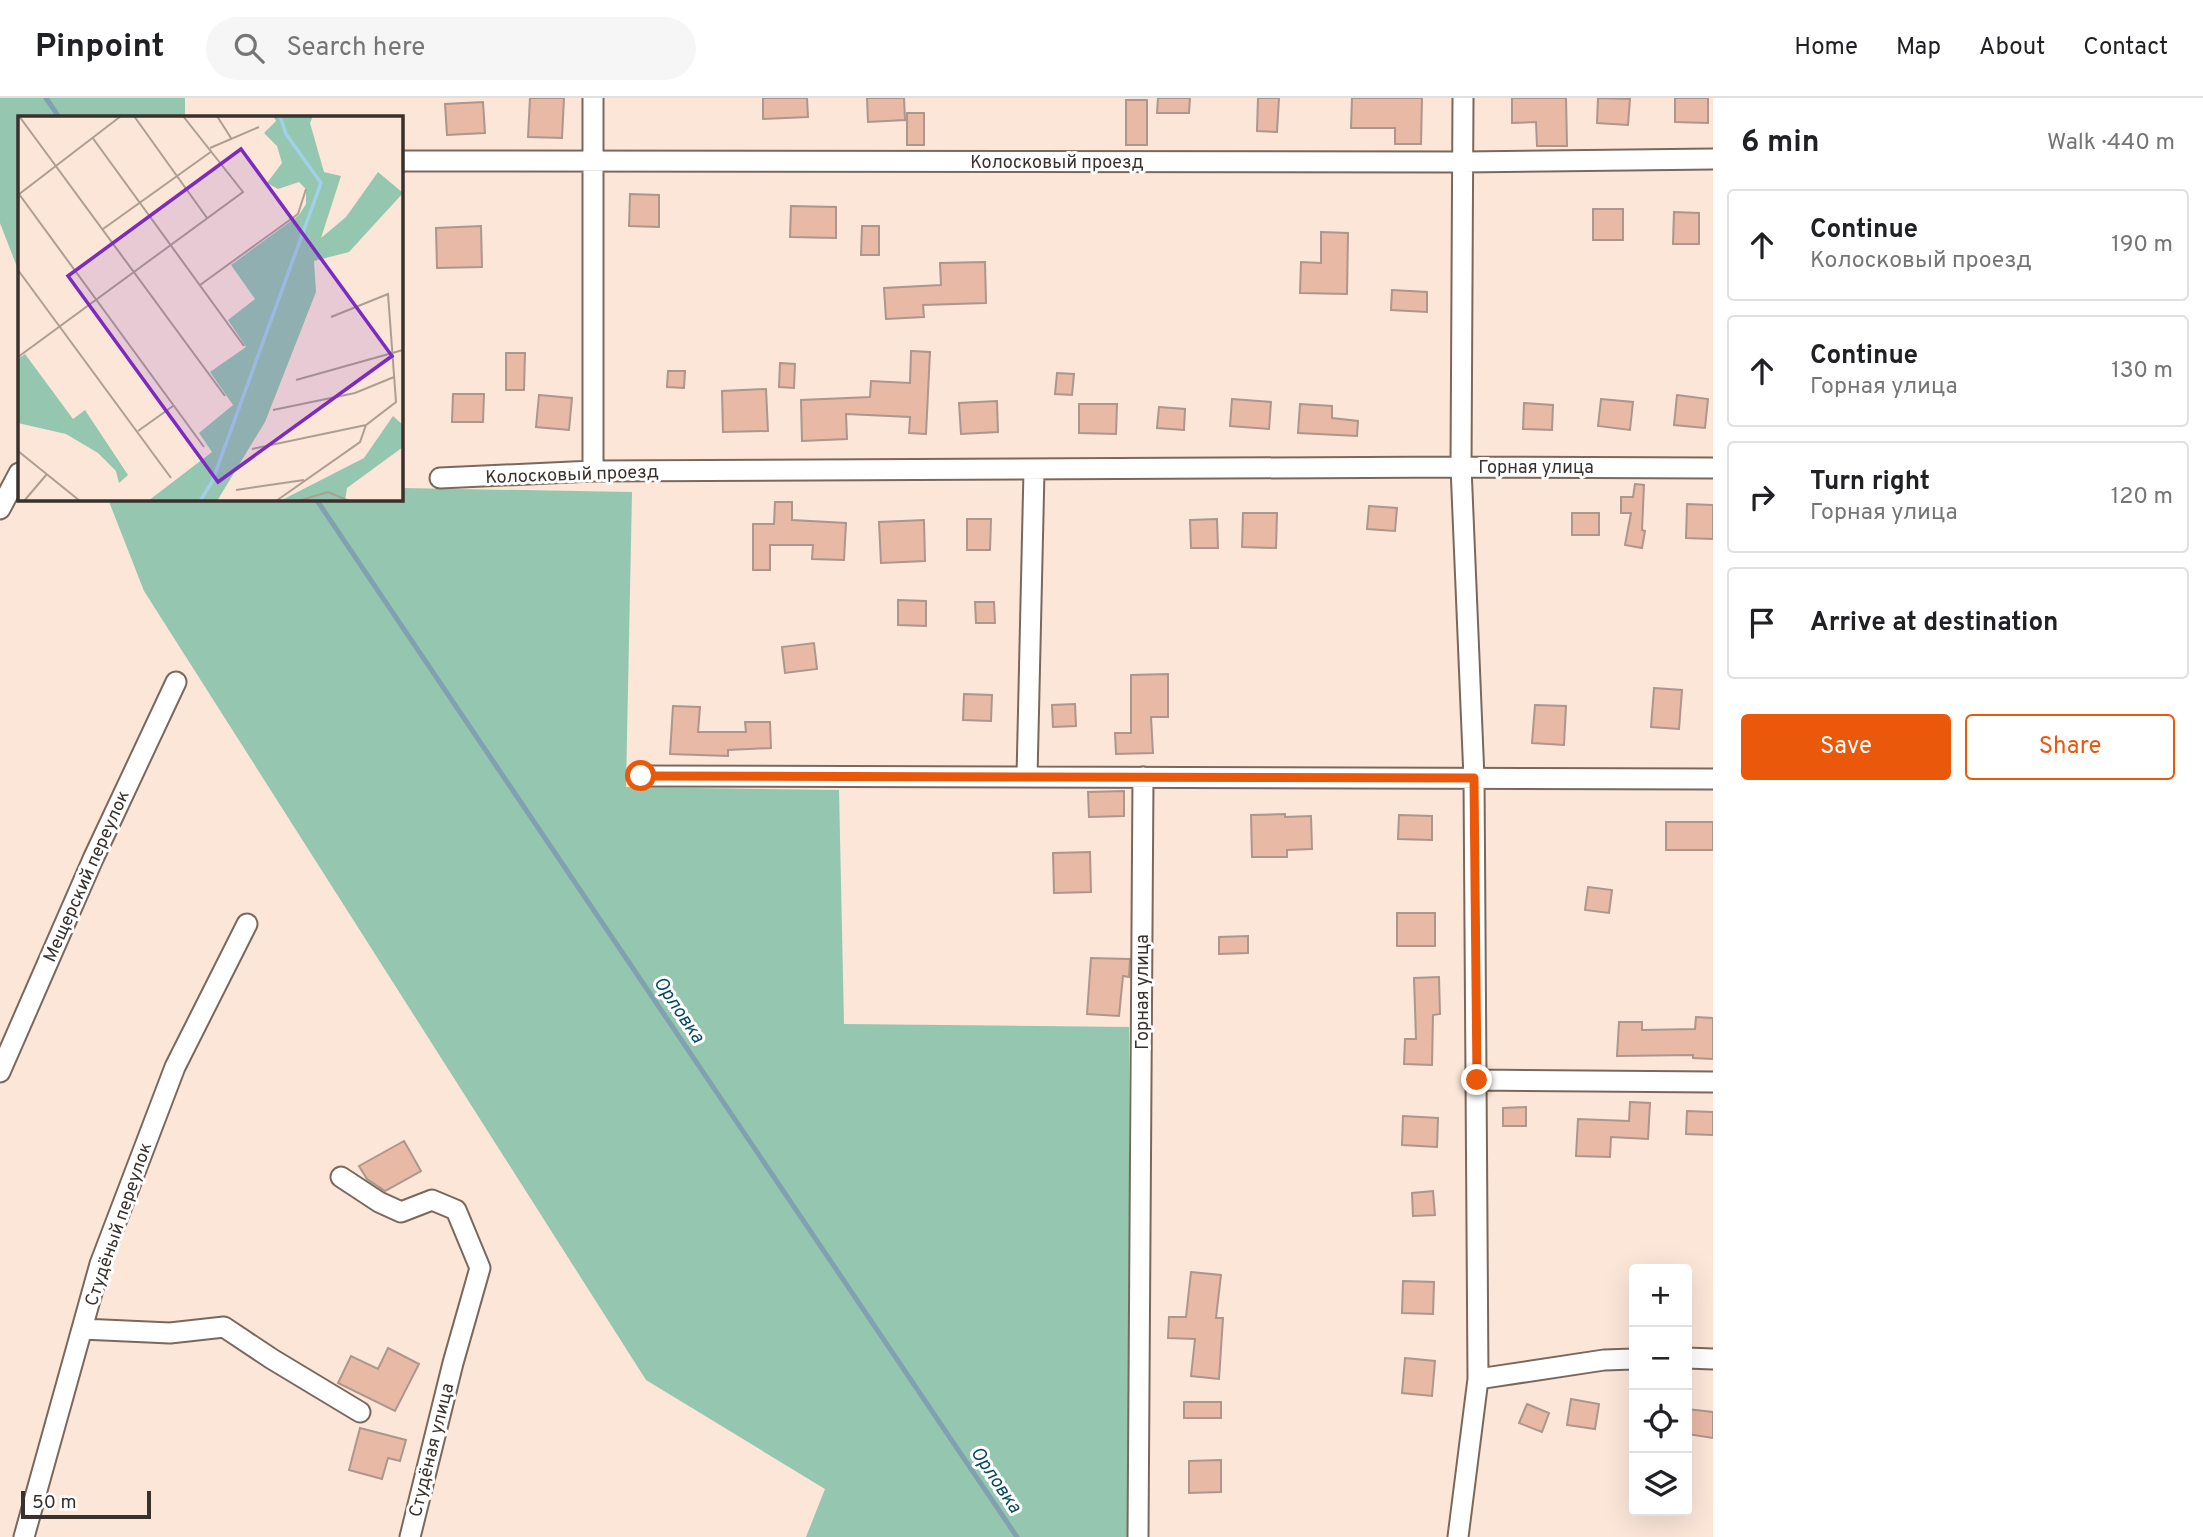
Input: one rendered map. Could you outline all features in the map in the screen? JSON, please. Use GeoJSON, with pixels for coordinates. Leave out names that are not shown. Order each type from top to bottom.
{"type":"FeatureCollection","features":[{"type":"Feature","properties":{"kind":"street"},"geometry":{"type":"LineString","coordinates":[[593,98],[593,471]]}},
{"type":"Feature","properties":{"kind":"street"},"geometry":{"type":"LineString","coordinates":[[1461,467],[1463,98]]}},
{"type":"Feature","properties":{"kind":"street","name":"Колосковый проезд"},"geometry":{"type":"LineString","coordinates":[[402,162],[1463,162],[1713,159]]}},
{"type":"Feature","properties":{"kind":"street","name":"Колосковый проезд"},"geometry":{"type":"LineString","coordinates":[[440,478],[593,471],[1461,467]]}},
{"type":"Feature","properties":{"kind":"street","name":"Горная улица"},"geometry":{"type":"LineString","coordinates":[[1458,1537],[1478,1380],[1474,778],[1461,467],[1713,468]]}},
{"type":"Feature","properties":{"kind":"street"},"geometry":{"type":"LineString","coordinates":[[1027,777],[1034,471]]}},
{"type":"Feature","properties":{"kind":"street"},"geometry":{"type":"LineString","coordinates":[[0,509],[18,475]]}},
{"type":"Feature","properties":{"kind":"street","name":"Мещерский переулок"},"geometry":{"type":"LineString","coordinates":[[0,1072],[93,859],[176,682]]}},
{"type":"Feature","properties":{"kind":"street"},"geometry":{"type":"LineString","coordinates":[[641,776],[1713,779]]}},
{"type":"Feature","properties":{"kind":"street","name":"Горная улица"},"geometry":{"type":"LineString","coordinates":[[1138,1537],[1143,777]]}},
{"type":"Feature","properties":{"kind":"street","name":"Студёный переулок"},"geometry":{"type":"LineString","coordinates":[[24,1537],[100,1264],[175,1067],[247,923]]}},
{"type":"Feature","properties":{"kind":"street"},"geometry":{"type":"LineString","coordinates":[[1477,1080],[1713,1082]]}},
{"type":"Feature","properties":{"kind":"street","name":"Студёная улица"},"geometry":{"type":"LineString","coordinates":[[341,1177],[379,1202],[401,1212],[432,1200],[456,1210],[480,1268],[453,1363],[410,1537]]}},
{"type":"Feature","properties":{"kind":"street"},"geometry":{"type":"LineString","coordinates":[[82,1329],[170,1333],[225,1327],[360,1412]]}},
{"type":"Feature","properties":{"kind":"street"},"geometry":{"type":"LineString","coordinates":[[1692,1358],[1713,1360]]}},
{"type":"Feature","properties":{"kind":"street"},"geometry":{"type":"LineString","coordinates":[[1478,1380],[1604,1360],[1629,1359]]}},
{"type":"Feature","properties":{"kind":"green space"},"geometry":{"type":"Polygon","coordinates":[[[0,98],[185,98],[185,116],[18,116],[18,269],[0,223],[0,98]]]}},
{"type":"Feature","properties":{"kind":"green space"},"geometry":{"type":"Polygon","coordinates":[[[402,488],[632,492],[626,787],[839,790],[844,1024],[1129,1027],[1129,1537],[806,1537],[825,1489],[646,1380],[144,591],[108,500],[402,500],[402,488]]]}},
{"type":"Feature","properties":{"kind":"building"},"geometry":{"type":"Polygon","coordinates":[[[530,98],[564,98],[562,138],[528,137],[530,98]]]}},
{"type":"Feature","properties":{"kind":"building"},"geometry":{"type":"Polygon","coordinates":[[[763,98],[807,98],[808,117],[763,119],[763,98]]]}},
{"type":"Feature","properties":{"kind":"building"},"geometry":{"type":"Polygon","coordinates":[[[867,98],[904,98],[905,120],[868,122],[867,98]]]}},
{"type":"Feature","properties":{"kind":"building"},"geometry":{"type":"Polygon","coordinates":[[[1158,98],[1190,98],[1189,113],[1157,113],[1158,98]]]}},
{"type":"Feature","properties":{"kind":"building"},"geometry":{"type":"Polygon","coordinates":[[[1258,98],[1279,98],[1277,132],[1257,131],[1258,98]]]}},
{"type":"Feature","properties":{"kind":"building"},"geometry":{"type":"Polygon","coordinates":[[[1352,98],[1422,98],[1421,144],[1395,144],[1395,128],[1351,128],[1352,98]]]}},
{"type":"Feature","properties":{"kind":"building"},"geometry":{"type":"Polygon","coordinates":[[[1512,98],[1566,98],[1567,146],[1537,146],[1536,122],[1512,123],[1512,98]]]}},
{"type":"Feature","properties":{"kind":"building"},"geometry":{"type":"Polygon","coordinates":[[[1598,98],[1630,99],[1628,125],[1597,123],[1598,98]]]}},
{"type":"Feature","properties":{"kind":"building"},"geometry":{"type":"Polygon","coordinates":[[[1675,98],[1708,98],[1708,123],[1675,122],[1675,98]]]}},
{"type":"Feature","properties":{"kind":"building"},"geometry":{"type":"Polygon","coordinates":[[[1126,100],[1147,100],[1147,145],[1126,145],[1126,100]]]}},
{"type":"Feature","properties":{"kind":"building"},"geometry":{"type":"Polygon","coordinates":[[[483,102],[485,133],[447,135],[445,104],[483,102]]]}},
{"type":"Feature","properties":{"kind":"building"},"geometry":{"type":"Polygon","coordinates":[[[907,113],[924,113],[924,145],[907,145],[907,113]]]}},
{"type":"Feature","properties":{"kind":"building"},"geometry":{"type":"Polygon","coordinates":[[[630,194],[659,195],[659,227],[629,226],[630,194]]]}},
{"type":"Feature","properties":{"kind":"building"},"geometry":{"type":"Polygon","coordinates":[[[791,206],[836,207],[836,238],[790,237],[791,206]]]}},
{"type":"Feature","properties":{"kind":"building"},"geometry":{"type":"Polygon","coordinates":[[[1593,209],[1623,209],[1623,240],[1593,240],[1593,209]]]}},
{"type":"Feature","properties":{"kind":"building"},"geometry":{"type":"Polygon","coordinates":[[[1674,212],[1699,213],[1699,244],[1673,244],[1674,212]]]}},
{"type":"Feature","properties":{"kind":"building"},"geometry":{"type":"Polygon","coordinates":[[[481,226],[482,267],[437,268],[436,228],[481,226]]]}},
{"type":"Feature","properties":{"kind":"building"},"geometry":{"type":"Polygon","coordinates":[[[862,226],[879,226],[879,255],[861,255],[862,226]]]}},
{"type":"Feature","properties":{"kind":"building"},"geometry":{"type":"Polygon","coordinates":[[[1321,232],[1348,233],[1347,294],[1300,293],[1301,262],[1321,263],[1321,232]]]}},
{"type":"Feature","properties":{"kind":"building"},"geometry":{"type":"Polygon","coordinates":[[[985,262],[986,303],[923,305],[924,317],[886,319],[884,288],[941,285],[940,263],[985,262]]]}},
{"type":"Feature","properties":{"kind":"building"},"geometry":{"type":"Polygon","coordinates":[[[1392,290],[1427,292],[1427,312],[1391,310],[1392,290]]]}},
{"type":"Feature","properties":{"kind":"building"},"geometry":{"type":"Polygon","coordinates":[[[911,351],[930,352],[926,434],[909,433],[910,417],[846,414],[847,439],[802,441],[801,400],[870,397],[871,381],[910,383],[911,351]]]}},
{"type":"Feature","properties":{"kind":"building"},"geometry":{"type":"Polygon","coordinates":[[[506,353],[525,353],[524,390],[506,390],[506,353]]]}},
{"type":"Feature","properties":{"kind":"building"},"geometry":{"type":"Polygon","coordinates":[[[780,363],[795,364],[794,388],[779,387],[780,363]]]}},
{"type":"Feature","properties":{"kind":"building"},"geometry":{"type":"Polygon","coordinates":[[[668,371],[685,371],[684,388],[667,387],[668,371]]]}},
{"type":"Feature","properties":{"kind":"building"},"geometry":{"type":"Polygon","coordinates":[[[1057,373],[1074,374],[1072,395],[1055,394],[1057,373]]]}},
{"type":"Feature","properties":{"kind":"building"},"geometry":{"type":"Polygon","coordinates":[[[766,389],[768,431],[723,432],[722,391],[766,389]]]}},
{"type":"Feature","properties":{"kind":"building"},"geometry":{"type":"Polygon","coordinates":[[[453,394],[484,394],[483,422],[452,422],[453,394]]]}},
{"type":"Feature","properties":{"kind":"building"},"geometry":{"type":"Polygon","coordinates":[[[539,395],[572,398],[569,430],[536,427],[539,395]]]}},
{"type":"Feature","properties":{"kind":"building"},"geometry":{"type":"Polygon","coordinates":[[[1677,395],[1708,399],[1705,428],[1674,425],[1677,395]]]}},
{"type":"Feature","properties":{"kind":"building"},"geometry":{"type":"Polygon","coordinates":[[[1232,399],[1271,402],[1269,429],[1230,426],[1232,399]]]}},
{"type":"Feature","properties":{"kind":"building"},"geometry":{"type":"Polygon","coordinates":[[[1601,399],[1633,402],[1630,430],[1598,426],[1601,399]]]}},
{"type":"Feature","properties":{"kind":"building"},"geometry":{"type":"Polygon","coordinates":[[[997,401],[998,432],[961,434],[959,403],[997,401]]]}},
{"type":"Feature","properties":{"kind":"building"},"geometry":{"type":"Polygon","coordinates":[[[1524,403],[1553,405],[1552,430],[1523,429],[1524,403]]]}},
{"type":"Feature","properties":{"kind":"building"},"geometry":{"type":"Polygon","coordinates":[[[1079,404],[1117,404],[1116,434],[1079,433],[1079,404]]]}},
{"type":"Feature","properties":{"kind":"building"},"geometry":{"type":"Polygon","coordinates":[[[1300,404],[1332,406],[1332,418],[1358,421],[1357,436],[1298,433],[1300,404]]]}},
{"type":"Feature","properties":{"kind":"building"},"geometry":{"type":"Polygon","coordinates":[[[1159,407],[1185,409],[1184,430],[1157,428],[1159,407]]]}},
{"type":"Feature","properties":{"kind":"building"},"geometry":{"type":"Polygon","coordinates":[[[1635,484],[1644,485],[1642,530],[1645,531],[1642,548],[1625,545],[1631,513],[1621,513],[1621,497],[1633,497],[1635,484]]]}},
{"type":"Feature","properties":{"kind":"building"},"geometry":{"type":"Polygon","coordinates":[[[775,502],[792,502],[792,520],[846,523],[844,560],[812,559],[813,545],[770,545],[770,570],[753,570],[753,524],[774,524],[775,502]]]}},
{"type":"Feature","properties":{"kind":"building"},"geometry":{"type":"Polygon","coordinates":[[[1687,504],[1713,505],[1713,539],[1686,538],[1687,504]]]}},
{"type":"Feature","properties":{"kind":"building"},"geometry":{"type":"Polygon","coordinates":[[[1369,506],[1397,508],[1395,531],[1367,529],[1369,506]]]}},
{"type":"Feature","properties":{"kind":"building"},"geometry":{"type":"Polygon","coordinates":[[[1243,513],[1277,513],[1276,548],[1242,547],[1243,513]]]}},
{"type":"Feature","properties":{"kind":"building"},"geometry":{"type":"Polygon","coordinates":[[[1572,513],[1599,513],[1599,535],[1572,535],[1572,513]]]}},
{"type":"Feature","properties":{"kind":"building"},"geometry":{"type":"Polygon","coordinates":[[[967,519],[991,519],[990,550],[967,550],[967,519]]]}},
{"type":"Feature","properties":{"kind":"building"},"geometry":{"type":"Polygon","coordinates":[[[1217,519],[1218,548],[1191,548],[1190,520],[1217,519]]]}},
{"type":"Feature","properties":{"kind":"building"},"geometry":{"type":"Polygon","coordinates":[[[924,520],[925,561],[881,563],[879,522],[924,520]]]}},
{"type":"Feature","properties":{"kind":"building"},"geometry":{"type":"Polygon","coordinates":[[[898,600],[926,601],[926,626],[898,625],[898,600]]]}},
{"type":"Feature","properties":{"kind":"building"},"geometry":{"type":"Polygon","coordinates":[[[975,602],[994,602],[995,623],[976,623],[975,602]]]}},
{"type":"Feature","properties":{"kind":"building"},"geometry":{"type":"Polygon","coordinates":[[[814,643],[817,669],[785,673],[782,647],[814,643]]]}},
{"type":"Feature","properties":{"kind":"building"},"geometry":{"type":"Polygon","coordinates":[[[1168,674],[1168,717],[1151,717],[1153,753],[1116,754],[1115,733],[1131,733],[1131,675],[1168,674]]]}},
{"type":"Feature","properties":{"kind":"building"},"geometry":{"type":"Polygon","coordinates":[[[1654,688],[1682,690],[1679,729],[1651,727],[1654,688]]]}},
{"type":"Feature","properties":{"kind":"building"},"geometry":{"type":"Polygon","coordinates":[[[964,694],[992,695],[991,721],[963,720],[964,694]]]}},
{"type":"Feature","properties":{"kind":"building"},"geometry":{"type":"Polygon","coordinates":[[[1075,704],[1076,726],[1053,727],[1052,705],[1075,704]]]}},
{"type":"Feature","properties":{"kind":"building"},"geometry":{"type":"Polygon","coordinates":[[[1535,705],[1566,706],[1564,745],[1532,743],[1535,705]]]}},
{"type":"Feature","properties":{"kind":"building"},"geometry":{"type":"Polygon","coordinates":[[[673,706],[700,707],[698,732],[746,732],[745,722],[770,722],[771,748],[728,750],[728,756],[670,754],[673,706]]]}},
{"type":"Feature","properties":{"kind":"building"},"geometry":{"type":"Polygon","coordinates":[[[1124,791],[1124,816],[1089,817],[1088,792],[1124,791]]]}},
{"type":"Feature","properties":{"kind":"building"},"geometry":{"type":"Polygon","coordinates":[[[1285,814],[1285,817],[1311,816],[1312,849],[1287,850],[1287,857],[1252,857],[1251,815],[1285,814]]]}},
{"type":"Feature","properties":{"kind":"building"},"geometry":{"type":"Polygon","coordinates":[[[1399,815],[1432,816],[1432,840],[1398,839],[1399,815]]]}},
{"type":"Feature","properties":{"kind":"building"},"geometry":{"type":"Polygon","coordinates":[[[1666,822],[1713,822],[1713,850],[1666,850],[1666,822]]]}},
{"type":"Feature","properties":{"kind":"building"},"geometry":{"type":"Polygon","coordinates":[[[1090,852],[1091,892],[1054,893],[1053,853],[1090,852]]]}},
{"type":"Feature","properties":{"kind":"building"},"geometry":{"type":"Polygon","coordinates":[[[1588,887],[1612,890],[1609,913],[1585,910],[1588,887]]]}},
{"type":"Feature","properties":{"kind":"building"},"geometry":{"type":"Polygon","coordinates":[[[1397,913],[1435,913],[1435,946],[1397,946],[1397,913]]]}},
{"type":"Feature","properties":{"kind":"building"},"geometry":{"type":"Polygon","coordinates":[[[1248,936],[1248,953],[1219,954],[1219,937],[1248,936]]]}},
{"type":"Feature","properties":{"kind":"building"},"geometry":{"type":"Polygon","coordinates":[[[1091,958],[1130,959],[1129,977],[1123,976],[1119,1016],[1087,1014],[1091,958]]]}},
{"type":"Feature","properties":{"kind":"building"},"geometry":{"type":"Polygon","coordinates":[[[1439,977],[1440,1014],[1433,1015],[1432,1065],[1404,1064],[1405,1039],[1416,1039],[1414,978],[1439,977]]]}},
{"type":"Feature","properties":{"kind":"building"},"geometry":{"type":"Polygon","coordinates":[[[1696,1017],[1713,1018],[1713,1059],[1693,1058],[1693,1055],[1617,1056],[1619,1022],[1642,1022],[1642,1030],[1695,1029],[1696,1017]]]}},
{"type":"Feature","properties":{"kind":"building"},"geometry":{"type":"Polygon","coordinates":[[[1630,1102],[1650,1103],[1648,1139],[1611,1137],[1610,1157],[1576,1156],[1578,1119],[1629,1121],[1630,1102]]]}},
{"type":"Feature","properties":{"kind":"building"},"geometry":{"type":"Polygon","coordinates":[[[1526,1107],[1526,1126],[1503,1126],[1503,1108],[1526,1107]]]}},
{"type":"Feature","properties":{"kind":"building"},"geometry":{"type":"Polygon","coordinates":[[[1687,1111],[1713,1112],[1713,1135],[1686,1134],[1687,1111]]]}},
{"type":"Feature","properties":{"kind":"building"},"geometry":{"type":"Polygon","coordinates":[[[1403,1116],[1438,1118],[1437,1147],[1402,1145],[1403,1116]]]}},
{"type":"Feature","properties":{"kind":"building"},"geometry":{"type":"Polygon","coordinates":[[[404,1141],[421,1171],[385,1191],[367,1179],[359,1166],[404,1141]]]}},
{"type":"Feature","properties":{"kind":"building"},"geometry":{"type":"Polygon","coordinates":[[[1433,1191],[1435,1215],[1413,1216],[1412,1193],[1433,1191]]]}},
{"type":"Feature","properties":{"kind":"building"},"geometry":{"type":"Polygon","coordinates":[[[1191,1272],[1221,1275],[1216,1318],[1223,1318],[1219,1379],[1191,1376],[1195,1339],[1168,1338],[1169,1317],[1186,1317],[1191,1272]]]}},
{"type":"Feature","properties":{"kind":"building"},"geometry":{"type":"Polygon","coordinates":[[[1403,1281],[1434,1282],[1433,1314],[1402,1313],[1403,1281]]]}},
{"type":"Feature","properties":{"kind":"building"},"geometry":{"type":"Polygon","coordinates":[[[388,1348],[419,1364],[395,1411],[338,1383],[351,1356],[378,1369],[388,1348]]]}},
{"type":"Feature","properties":{"kind":"building"},"geometry":{"type":"Polygon","coordinates":[[[1405,1358],[1435,1361],[1432,1396],[1402,1393],[1405,1358]]]}},
{"type":"Feature","properties":{"kind":"building"},"geometry":{"type":"Polygon","coordinates":[[[1571,1399],[1599,1404],[1595,1429],[1567,1425],[1571,1399]]]}},
{"type":"Feature","properties":{"kind":"building"},"geometry":{"type":"Polygon","coordinates":[[[1184,1402],[1221,1402],[1221,1418],[1184,1418],[1184,1402]]]}},
{"type":"Feature","properties":{"kind":"building"},"geometry":{"type":"Polygon","coordinates":[[[1527,1404],[1549,1413],[1542,1432],[1519,1423],[1527,1404]]]}},
{"type":"Feature","properties":{"kind":"building"},"geometry":{"type":"Polygon","coordinates":[[[1692,1410],[1713,1412],[1713,1438],[1692,1435],[1692,1410]]]}},
{"type":"Feature","properties":{"kind":"building"},"geometry":{"type":"Polygon","coordinates":[[[360,1428],[406,1440],[400,1461],[388,1458],[382,1479],[349,1470],[360,1428]]]}},
{"type":"Feature","properties":{"kind":"building"},"geometry":{"type":"Polygon","coordinates":[[[1221,1460],[1221,1492],[1189,1493],[1189,1461],[1221,1460]]]}},
{"type":"Feature","properties":{"kind":"waterway","name":"Орловка"},"geometry":{"type":"LineString","coordinates":[[46,98],[58,116]]}},
{"type":"Feature","properties":{"kind":"waterway","name":"Орловка"},"geometry":{"type":"LineString","coordinates":[[317,500],[1017,1537]]}},
{"type":"Feature","properties":{"kind":"route"},"geometry":{"type":"LineString","coordinates":[[641,776],[1474,778],[1477,1080]]}}]}
